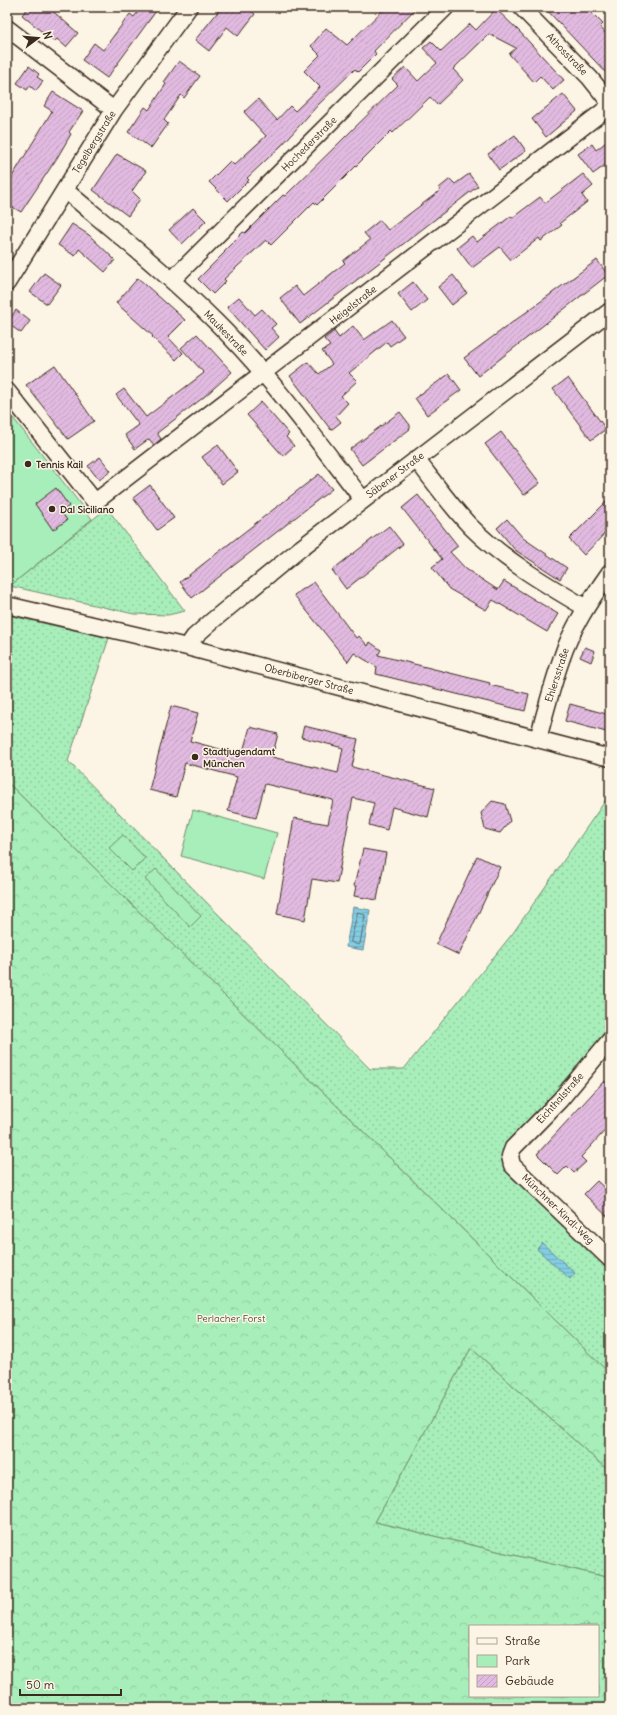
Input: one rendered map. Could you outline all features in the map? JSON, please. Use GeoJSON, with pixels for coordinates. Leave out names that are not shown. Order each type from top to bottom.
{"type":"FeatureCollection","features":[{"type":"Feature","properties":{"kind":"street","name":"Tegelbergstraße"},"geometry":{"type":"LineString","coordinates":[[7,283],[114,110],[189,7]]}},
{"type":"Feature","properties":{"kind":"street","name":"Hochederstraße"},"geometry":{"type":"LineString","coordinates":[[172,280],[446,7]]}},
{"type":"Feature","properties":{"kind":"street","name":"Athosstraße"},"geometry":{"type":"LineString","coordinates":[[522,7],[585,72],[610,105]]}},
{"type":"Feature","properties":{"kind":"street"},"geometry":{"type":"LineString","coordinates":[[7,28],[114,110]]}},
{"type":"Feature","properties":{"kind":"street","name":"Heigelstraße"},"geometry":{"type":"LineString","coordinates":[[7,391],[96,502],[264,374],[610,105]]}},
{"type":"Feature","properties":{"kind":"street","name":"Maukestraße"},"geometry":{"type":"LineString","coordinates":[[65,190],[172,280],[217,324],[264,374],[310,428],[363,500]]}},
{"type":"Feature","properties":{"kind":"street","name":"Säbener Straße"},"geometry":{"type":"LineString","coordinates":[[187,647],[194,637],[212,621],[363,500],[610,311]]}},
{"type":"Feature","properties":{"kind":"street"},"geometry":{"type":"LineString","coordinates":[[416,459],[450,503],[484,539],[535,578],[586,608]]}},
{"type":"Feature","properties":{"kind":"street","name":"Ehlersstraße"},"geometry":{"type":"LineString","coordinates":[[538,739],[561,659],[570,637],[586,608],[610,572]]}},
{"type":"Feature","properties":{"kind":"street","name":"Oberbiberger Straße"},"geometry":{"type":"LineString","coordinates":[[7,605],[187,647],[610,758]]}},
{"type":"Feature","properties":{"kind":"street","name":"Eichthalstraße"},"geometry":{"type":"LineString","coordinates":[[510,1156],[513,1148],[560,1100],[610,1040]]}},
{"type":"Feature","properties":{"kind":"street","name":"Münchner-Kindl-Weg"},"geometry":{"type":"LineString","coordinates":[[510,1156],[512,1165],[610,1259]]}},
{"type":"Feature","properties":{"kind":"green space","name":"Tennis Kail"},"geometry":{"type":"Polygon","coordinates":[[[7,410],[92,519],[10,586],[7,585],[7,410]]]}},
{"type":"Feature","properties":{"kind":"green space"},"geometry":{"type":"Polygon","coordinates":[[[107,508],[185,611],[168,615],[134,614],[10,586],[107,508]]]}},
{"type":"Feature","properties":{"kind":"green space"},"geometry":{"type":"Polygon","coordinates":[[[7,615],[109,638],[68,761],[370,1069],[404,1069],[513,933],[610,794],[610,1026],[555,1094],[515,1133],[504,1151],[502,1162],[509,1175],[610,1271],[610,1374],[7,782],[7,615]]]}},
{"type":"Feature","properties":{"kind":"green space","name":"Perlacher Forst"},"geometry":{"type":"Polygon","coordinates":[[[7,782],[610,1374],[610,1472],[471,1348],[375,1522],[610,1578],[610,1708],[7,1708],[7,782]]]}},
{"type":"Feature","properties":{"kind":"green space"},"geometry":{"type":"Polygon","coordinates":[[[193,810],[277,833],[264,879],[181,856],[193,810]]]}},
{"type":"Feature","properties":{"kind":"green space"},"geometry":{"type":"Polygon","coordinates":[[[123,835],[145,858],[132,871],[109,848],[123,835]]]}},
{"type":"Feature","properties":{"kind":"green space"},"geometry":{"type":"Polygon","coordinates":[[[156,869],[201,916],[190,927],[145,879],[156,869]]]}},
{"type":"Feature","properties":{"kind":"green space"},"geometry":{"type":"Polygon","coordinates":[[[471,1348],[610,1472],[610,1578],[375,1522],[471,1348]]]}},
{"type":"Feature","properties":{"kind":"water"},"geometry":{"type":"Polygon","coordinates":[[[353,907],[370,910],[363,950],[346,947],[353,907]]]}},
{"type":"Feature","properties":{"kind":"water"},"geometry":{"type":"Polygon","coordinates":[[[542,1243],[575,1273],[570,1279],[537,1249],[542,1243]]]}},
{"type":"Feature","properties":{"kind":"building"},"geometry":{"type":"Polygon","coordinates":[[[29,7],[48,7],[78,33],[66,47],[57,39],[54,42],[22,15],[29,7]]]}},
{"type":"Feature","properties":{"kind":"building"},"geometry":{"type":"Polygon","coordinates":[[[142,7],[159,7],[107,78],[82,60],[94,43],[103,50],[130,14],[134,17],[142,7]]]}},
{"type":"Feature","properties":{"kind":"building"},"geometry":{"type":"Polygon","coordinates":[[[222,7],[247,7],[255,14],[238,36],[227,27],[209,51],[195,40],[222,7]]]}},
{"type":"Feature","properties":{"kind":"building"},"geometry":{"type":"Polygon","coordinates":[[[386,7],[417,7],[374,51],[376,54],[358,72],[355,69],[317,106],[282,145],[247,178],[249,180],[228,201],[209,182],[230,161],[234,165],[266,136],[244,112],[258,99],[277,120],[290,106],[295,111],[320,87],[304,71],[320,55],[311,46],[326,28],[347,45],[386,7]]]}},
{"type":"Feature","properties":{"kind":"building"},"geometry":{"type":"Polygon","coordinates":[[[544,7],[586,7],[603,24],[600,27],[610,38],[610,77],[544,7]]]}},
{"type":"Feature","properties":{"kind":"building"},"geometry":{"type":"Polygon","coordinates":[[[496,9],[519,31],[564,80],[553,90],[540,76],[534,82],[509,54],[516,48],[489,34],[453,69],[463,80],[437,105],[430,97],[393,133],[391,131],[317,205],[314,202],[271,245],[266,240],[224,279],[226,281],[213,294],[198,279],[243,232],[245,233],[283,195],[285,196],[398,85],[392,79],[405,67],[418,81],[437,63],[423,48],[431,41],[441,51],[470,24],[476,30],[496,9]]]}},
{"type":"Feature","properties":{"kind":"building"},"geometry":{"type":"Polygon","coordinates":[[[179,61],[200,76],[184,98],[181,95],[164,120],[168,124],[151,148],[128,132],[145,107],[149,110],[166,84],[164,82],[179,61]]]}},
{"type":"Feature","properties":{"kind":"building"},"geometry":{"type":"Polygon","coordinates":[[[29,66],[39,74],[37,77],[43,81],[36,91],[30,86],[27,90],[17,83],[29,66]]]}},
{"type":"Feature","properties":{"kind":"building"},"geometry":{"type":"Polygon","coordinates":[[[53,92],[83,111],[69,132],[71,134],[57,158],[21,212],[7,204],[7,185],[52,111],[44,106],[53,92]]]}},
{"type":"Feature","properties":{"kind":"building"},"geometry":{"type":"Polygon","coordinates":[[[563,94],[577,111],[546,137],[532,119],[563,94]]]}},
{"type":"Feature","properties":{"kind":"building"},"geometry":{"type":"Polygon","coordinates":[[[515,135],[526,151],[499,170],[488,154],[515,135]]]}},
{"type":"Feature","properties":{"kind":"building"},"geometry":{"type":"Polygon","coordinates":[[[610,139],[610,162],[593,174],[578,154],[592,144],[596,150],[610,139]]]}},
{"type":"Feature","properties":{"kind":"building"},"geometry":{"type":"Polygon","coordinates":[[[117,154],[146,171],[132,191],[140,199],[128,216],[93,190],[117,154]]]}},
{"type":"Feature","properties":{"kind":"building"},"geometry":{"type":"Polygon","coordinates":[[[469,174],[478,186],[300,324],[280,298],[295,286],[303,296],[345,263],[343,261],[370,240],[364,233],[380,220],[388,230],[441,190],[439,188],[450,179],[455,184],[469,174]]]}},
{"type":"Feature","properties":{"kind":"building"},"geometry":{"type":"Polygon","coordinates":[[[583,174],[593,186],[582,195],[587,202],[560,223],[562,225],[541,241],[539,238],[511,260],[500,247],[472,268],[457,248],[472,236],[477,242],[511,216],[512,218],[540,197],[545,203],[583,174]]]}},
{"type":"Feature","properties":{"kind":"building"},"geometry":{"type":"Polygon","coordinates":[[[193,208],[206,221],[182,244],[169,230],[193,208]]]}},
{"type":"Feature","properties":{"kind":"building"},"geometry":{"type":"Polygon","coordinates":[[[72,224],[89,235],[115,260],[105,272],[79,249],[75,256],[58,245],[72,224]]]}},
{"type":"Feature","properties":{"kind":"building"},"geometry":{"type":"Polygon","coordinates":[[[597,260],[608,275],[478,376],[464,358],[597,260]]]}},
{"type":"Feature","properties":{"kind":"building"},"geometry":{"type":"Polygon","coordinates":[[[44,273],[61,285],[47,304],[30,292],[44,273]]]}},
{"type":"Feature","properties":{"kind":"building"},"geometry":{"type":"Polygon","coordinates":[[[453,275],[467,293],[452,305],[438,287],[453,275]]]}},
{"type":"Feature","properties":{"kind":"building"},"geometry":{"type":"Polygon","coordinates":[[[138,278],[185,320],[168,337],[183,353],[176,360],[152,337],[153,336],[116,303],[138,278]]]}},
{"type":"Feature","properties":{"kind":"building"},"geometry":{"type":"Polygon","coordinates":[[[413,282],[427,300],[412,312],[398,294],[413,282]]]}},
{"type":"Feature","properties":{"kind":"building"},"geometry":{"type":"Polygon","coordinates":[[[239,297],[255,315],[262,309],[276,324],[271,328],[279,337],[265,350],[227,307],[239,297]]]}},
{"type":"Feature","properties":{"kind":"building"},"geometry":{"type":"Polygon","coordinates":[[[16,310],[30,321],[21,333],[7,323],[16,310]]]}},
{"type":"Feature","properties":{"kind":"building"},"geometry":{"type":"Polygon","coordinates":[[[392,320],[404,336],[390,346],[387,342],[349,373],[357,381],[341,396],[348,403],[336,416],[341,422],[331,430],[290,376],[308,362],[319,374],[332,364],[322,351],[330,346],[324,339],[334,331],[339,338],[353,326],[364,340],[392,320]]]}},
{"type":"Feature","properties":{"kind":"building"},"geometry":{"type":"Polygon","coordinates":[[[197,334],[232,372],[204,397],[157,433],[161,439],[154,445],[149,439],[135,449],[125,435],[139,425],[116,395],[124,389],[146,417],[204,373],[181,348],[197,334]]]}},
{"type":"Feature","properties":{"kind":"building"},"geometry":{"type":"Polygon","coordinates":[[[55,365],[94,421],[68,439],[26,385],[55,365]]]}},
{"type":"Feature","properties":{"kind":"building"},"geometry":{"type":"Polygon","coordinates":[[[449,374],[461,390],[427,415],[415,398],[449,374]]]}},
{"type":"Feature","properties":{"kind":"building"},"geometry":{"type":"Polygon","coordinates":[[[568,378],[606,429],[591,440],[553,389],[568,378]]]}},
{"type":"Feature","properties":{"kind":"building"},"geometry":{"type":"Polygon","coordinates":[[[261,402],[289,434],[286,437],[294,446],[283,456],[247,415],[261,402]]]}},
{"type":"Feature","properties":{"kind":"building"},"geometry":{"type":"Polygon","coordinates":[[[400,412],[410,425],[410,429],[362,465],[350,449],[400,412]]]}},
{"type":"Feature","properties":{"kind":"building"},"geometry":{"type":"Polygon","coordinates":[[[501,432],[540,483],[524,495],[485,444],[501,432]]]}},
{"type":"Feature","properties":{"kind":"building"},"geometry":{"type":"Polygon","coordinates":[[[218,445],[238,472],[222,484],[202,457],[218,445]]]}},
{"type":"Feature","properties":{"kind":"building"},"geometry":{"type":"Polygon","coordinates":[[[100,457],[111,471],[99,480],[88,466],[100,457]]]}},
{"type":"Feature","properties":{"kind":"building"},"geometry":{"type":"Polygon","coordinates":[[[319,474],[332,489],[192,598],[180,582],[319,474]]]}},
{"type":"Feature","properties":{"kind":"building"},"geometry":{"type":"Polygon","coordinates":[[[150,485],[174,518],[157,530],[133,498],[150,485]]]}},
{"type":"Feature","properties":{"kind":"building","name":"Dal Siciliano"},"geometry":{"type":"Polygon","coordinates":[[[56,488],[69,506],[61,512],[67,520],[53,530],[35,504],[56,488]]]}},
{"type":"Feature","properties":{"kind":"building"},"geometry":{"type":"Polygon","coordinates":[[[418,495],[458,546],[450,552],[466,569],[498,590],[504,581],[558,614],[547,632],[493,600],[486,610],[449,589],[432,567],[442,559],[402,508],[418,495]]]}},
{"type":"Feature","properties":{"kind":"building"},"geometry":{"type":"Polygon","coordinates":[[[610,498],[610,528],[584,555],[569,539],[610,498]]]}},
{"type":"Feature","properties":{"kind":"building"},"geometry":{"type":"Polygon","coordinates":[[[507,519],[523,538],[567,568],[560,579],[515,550],[497,528],[507,519]]]}},
{"type":"Feature","properties":{"kind":"building"},"geometry":{"type":"Polygon","coordinates":[[[389,526],[403,544],[346,589],[332,570],[389,526]]]}},
{"type":"Feature","properties":{"kind":"building"},"geometry":{"type":"Polygon","coordinates":[[[314,582],[356,638],[359,636],[368,646],[370,642],[381,650],[378,655],[490,683],[489,685],[529,694],[525,711],[376,674],[377,667],[354,653],[348,662],[294,595],[314,582]]]}},
{"type":"Feature","properties":{"kind":"building"},"geometry":{"type":"Polygon","coordinates":[[[585,647],[595,651],[591,662],[580,657],[585,647]]]}},
{"type":"Feature","properties":{"kind":"building"},"geometry":{"type":"Polygon","coordinates":[[[570,704],[610,715],[610,733],[565,721],[570,704]]]}},
{"type":"Feature","properties":{"kind":"building"},"geometry":{"type":"Polygon","coordinates":[[[171,706],[198,713],[190,741],[242,755],[250,727],[278,734],[272,757],[338,773],[343,748],[301,737],[304,726],[358,739],[352,767],[435,788],[428,817],[392,807],[387,830],[369,825],[374,803],[353,798],[337,883],[312,879],[305,920],[277,914],[294,818],[328,824],[333,800],[265,784],[256,818],[228,811],[237,777],[185,763],[176,797],[149,790],[171,706]]]}},
{"type":"Feature","properties":{"kind":"building"},"geometry":{"type":"Polygon","coordinates":[[[492,801],[505,804],[510,821],[500,833],[485,829],[481,813],[492,801]]]}},
{"type":"Feature","properties":{"kind":"building"},"geometry":{"type":"Polygon","coordinates":[[[363,849],[386,853],[377,900],[354,896],[356,886],[354,886],[363,849]]]}},
{"type":"Feature","properties":{"kind":"building"},"geometry":{"type":"Polygon","coordinates":[[[477,856],[500,867],[459,955],[436,944],[477,856]]]}},
{"type":"Feature","properties":{"kind":"building"},"geometry":{"type":"Polygon","coordinates":[[[604,1081],[610,1086],[610,1125],[581,1157],[586,1162],[574,1173],[567,1166],[558,1175],[537,1154],[604,1081]]]}},
{"type":"Feature","properties":{"kind":"building"},"geometry":{"type":"Polygon","coordinates":[[[597,1181],[610,1193],[610,1219],[584,1194],[597,1181]]]}},
{"type":"Feature","properties":{"kind":"place","name":"Tennis Kail"},"geometry":{"type":"Point","coordinates":[28,464]}},
{"type":"Feature","properties":{"kind":"place","name":"Dal Siciliano"},"geometry":{"type":"Point","coordinates":[52,509]}},
{"type":"Feature","properties":{"kind":"place","name":"Stadtjugendamt München"},"geometry":{"type":"Point","coordinates":[195,757]}}]}
